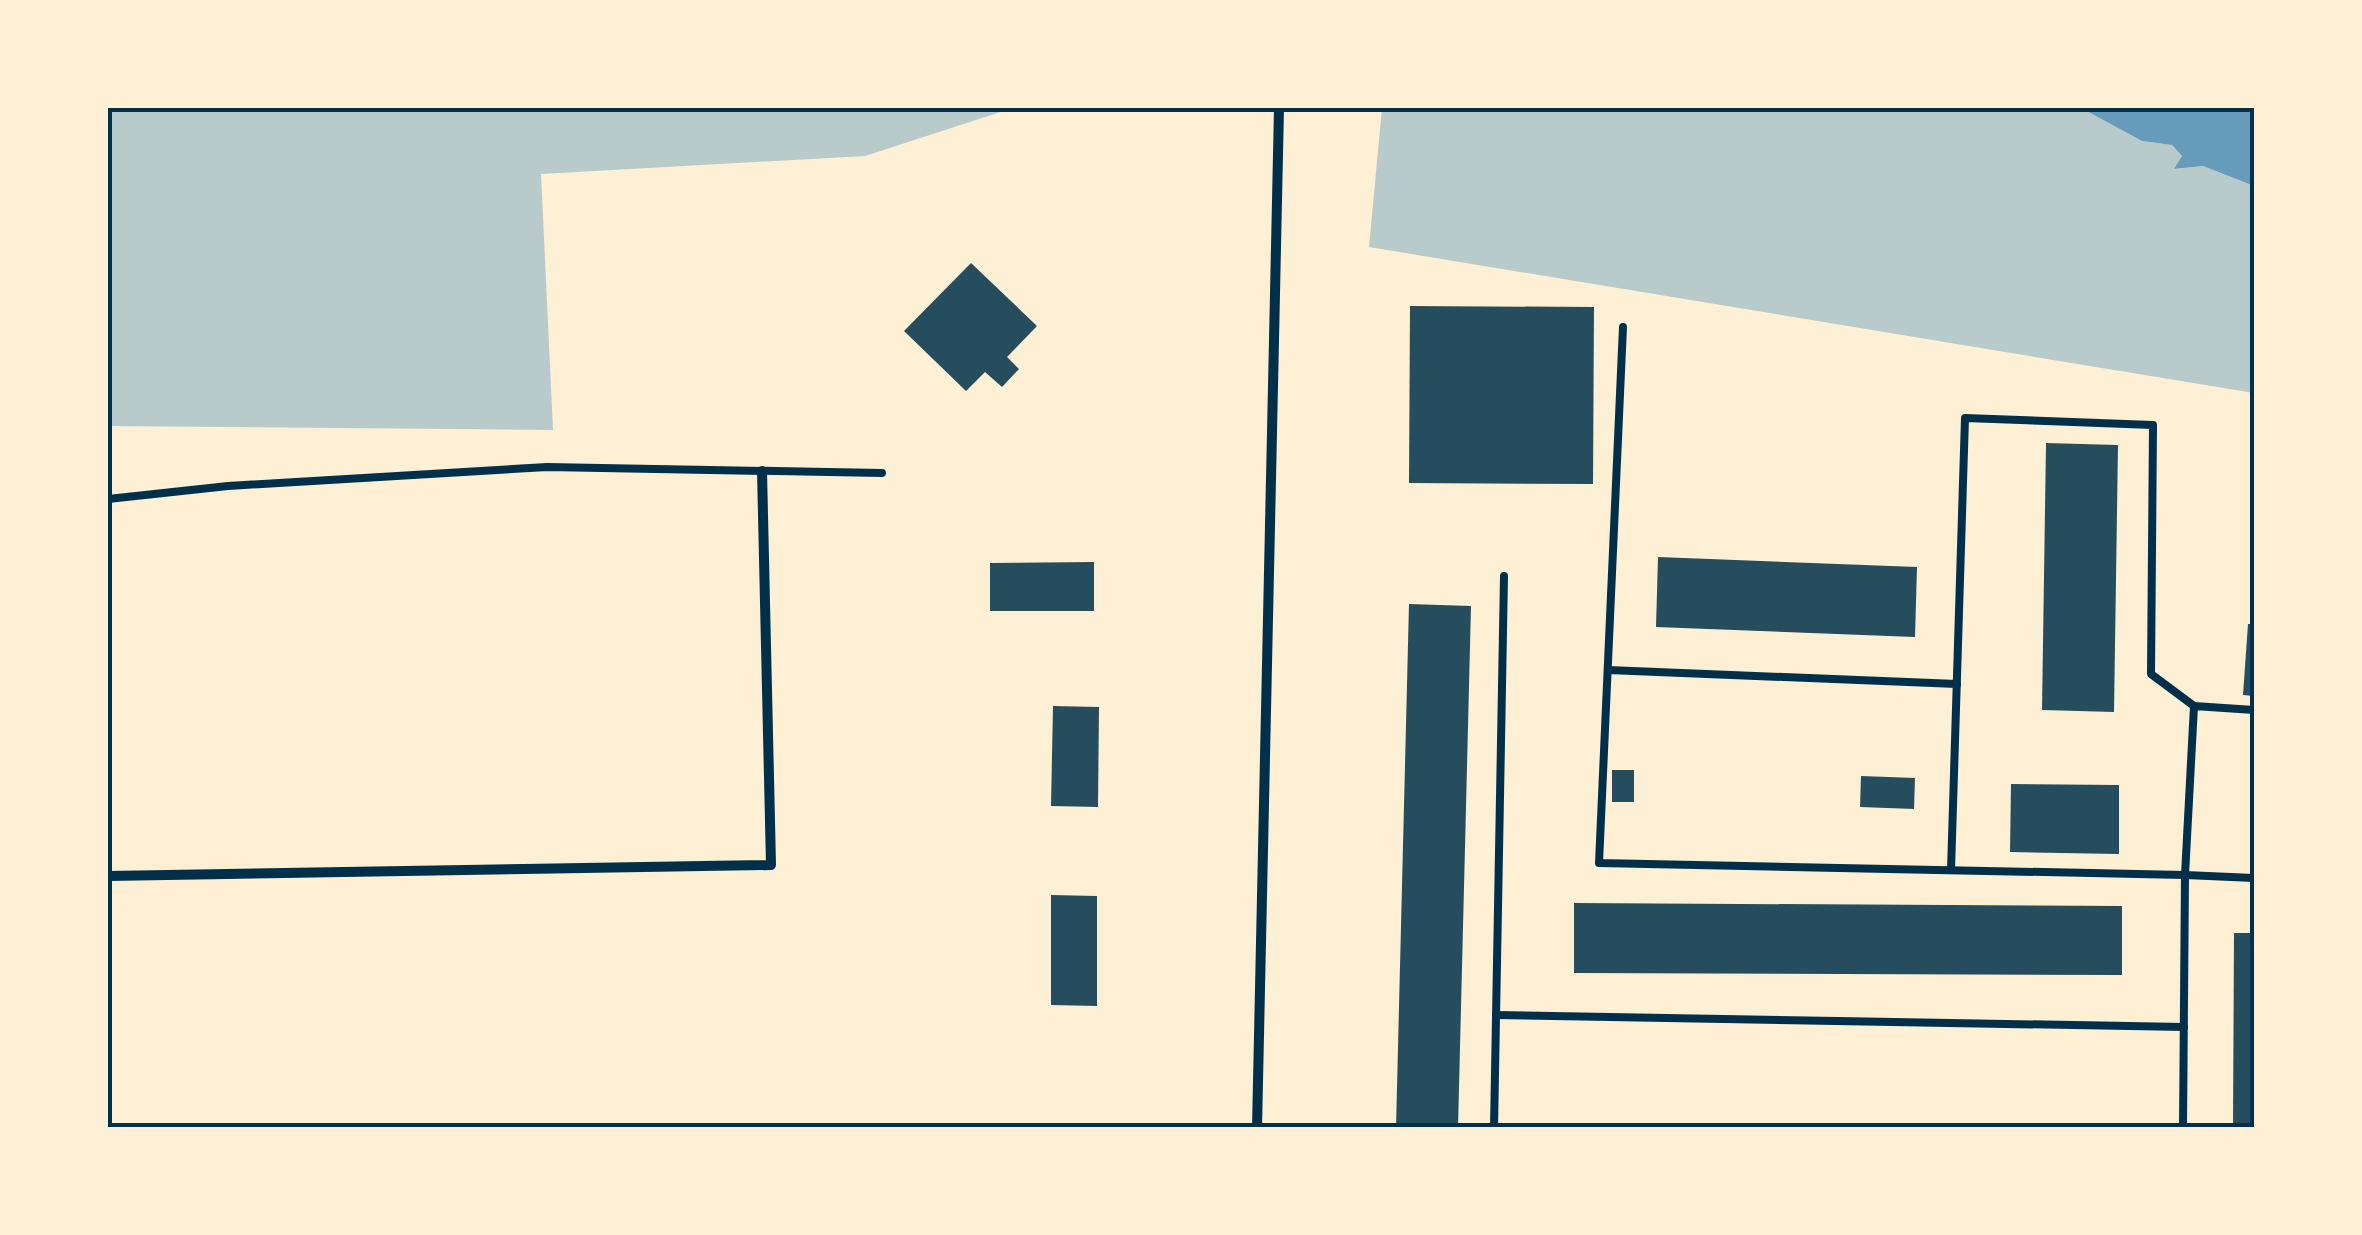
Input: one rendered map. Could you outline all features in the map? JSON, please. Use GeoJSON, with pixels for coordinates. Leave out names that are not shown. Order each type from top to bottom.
{"type":"FeatureCollection","features":[{"type":"Feature","properties":{"kind":"street"},"geometry":{"type":"LineString","coordinates":[[1256,1128],[1279,108]]}},
{"type":"Feature","properties":{"kind":"street"},"geometry":{"type":"LineString","coordinates":[[108,876],[772,865],[762,471]]}},
{"type":"Feature","properties":{"kind":"lane"},"geometry":{"type":"LineString","coordinates":[[1623,327],[1599,863],[2254,878]]}},
{"type":"Feature","properties":{"kind":"lane"},"geometry":{"type":"LineString","coordinates":[[1951,870],[1966,418],[2153,425],[2152,674],[2194,706],[2254,710]]}},
{"type":"Feature","properties":{"kind":"lane"},"geometry":{"type":"LineString","coordinates":[[108,499],[228,486],[547,468],[882,473]]}},
{"type":"Feature","properties":{"kind":"lane"},"geometry":{"type":"LineString","coordinates":[[1494,1128],[1504,576]]}},
{"type":"Feature","properties":{"kind":"lane"},"geometry":{"type":"LineString","coordinates":[[1608,670],[1957,684]]}},
{"type":"Feature","properties":{"kind":"lane"},"geometry":{"type":"LineString","coordinates":[[2183,1128],[2186,874],[2194,706]]}},
{"type":"Feature","properties":{"kind":"lane"},"geometry":{"type":"LineString","coordinates":[[1496,1015],[2184,1027]]}},
{"type":"Feature","properties":{"kind":"shaded area"},"geometry":{"type":"Polygon","coordinates":[[[108,108],[1013,108],[865,156],[541,174],[553,430],[108,426],[108,108]]]}},
{"type":"Feature","properties":{"kind":"shaded area"},"geometry":{"type":"Polygon","coordinates":[[[1382,108],[2081,108],[2142,141],[2172,145],[2182,156],[2175,169],[2203,166],[2254,186],[2254,393],[1369,247],[1382,108]]]}},
{"type":"Feature","properties":{"kind":"water"},"geometry":{"type":"Polygon","coordinates":[[[2081,108],[2254,108],[2254,186],[2203,166],[2174,169],[2182,156],[2172,145],[2142,141],[2081,108]]]}},
{"type":"Feature","properties":{"kind":"building"},"geometry":{"type":"Polygon","coordinates":[[[971,263],[1037,326],[1007,357],[1019,369],[1002,387],[985,372],[966,391],[904,331],[971,263]]]}},
{"type":"Feature","properties":{"kind":"building"},"geometry":{"type":"Polygon","coordinates":[[[1410,306],[1594,307],[1593,484],[1409,483],[1410,306]]]}},
{"type":"Feature","properties":{"kind":"building"},"geometry":{"type":"Polygon","coordinates":[[[2046,443],[2118,445],[2114,712],[2042,710],[2046,443]]]}},
{"type":"Feature","properties":{"kind":"building"},"geometry":{"type":"Polygon","coordinates":[[[1658,557],[1917,567],[1915,637],[1656,627],[1658,557]]]}},
{"type":"Feature","properties":{"kind":"building"},"geometry":{"type":"Polygon","coordinates":[[[1094,562],[1094,611],[990,611],[990,563],[1094,562]]]}},
{"type":"Feature","properties":{"kind":"building"},"geometry":{"type":"Polygon","coordinates":[[[1409,604],[1471,606],[1458,1128],[1396,1128],[1409,604]]]}},
{"type":"Feature","properties":{"kind":"building"},"geometry":{"type":"Polygon","coordinates":[[[2248,624],[2254,624],[2254,696],[2243,695],[2248,624]]]}},
{"type":"Feature","properties":{"kind":"building"},"geometry":{"type":"Polygon","coordinates":[[[1053,706],[1099,707],[1098,807],[1051,806],[1053,706]]]}},
{"type":"Feature","properties":{"kind":"building"},"geometry":{"type":"Polygon","coordinates":[[[1612,770],[1634,770],[1634,802],[1612,802],[1612,770]]]}},
{"type":"Feature","properties":{"kind":"building"},"geometry":{"type":"Polygon","coordinates":[[[1861,776],[1915,778],[1914,809],[1860,807],[1861,776]]]}},
{"type":"Feature","properties":{"kind":"building"},"geometry":{"type":"Polygon","coordinates":[[[2011,784],[2119,785],[2119,854],[2010,852],[2011,784]]]}},
{"type":"Feature","properties":{"kind":"building"},"geometry":{"type":"Polygon","coordinates":[[[1051,895],[1097,896],[1097,1006],[1051,1005],[1051,895]]]}},
{"type":"Feature","properties":{"kind":"building"},"geometry":{"type":"Polygon","coordinates":[[[1574,903],[2122,906],[2122,975],[1574,973],[1574,903]]]}},
{"type":"Feature","properties":{"kind":"building"},"geometry":{"type":"Polygon","coordinates":[[[2234,933],[2254,933],[2254,1128],[2233,1128],[2234,933]]]}}]}
